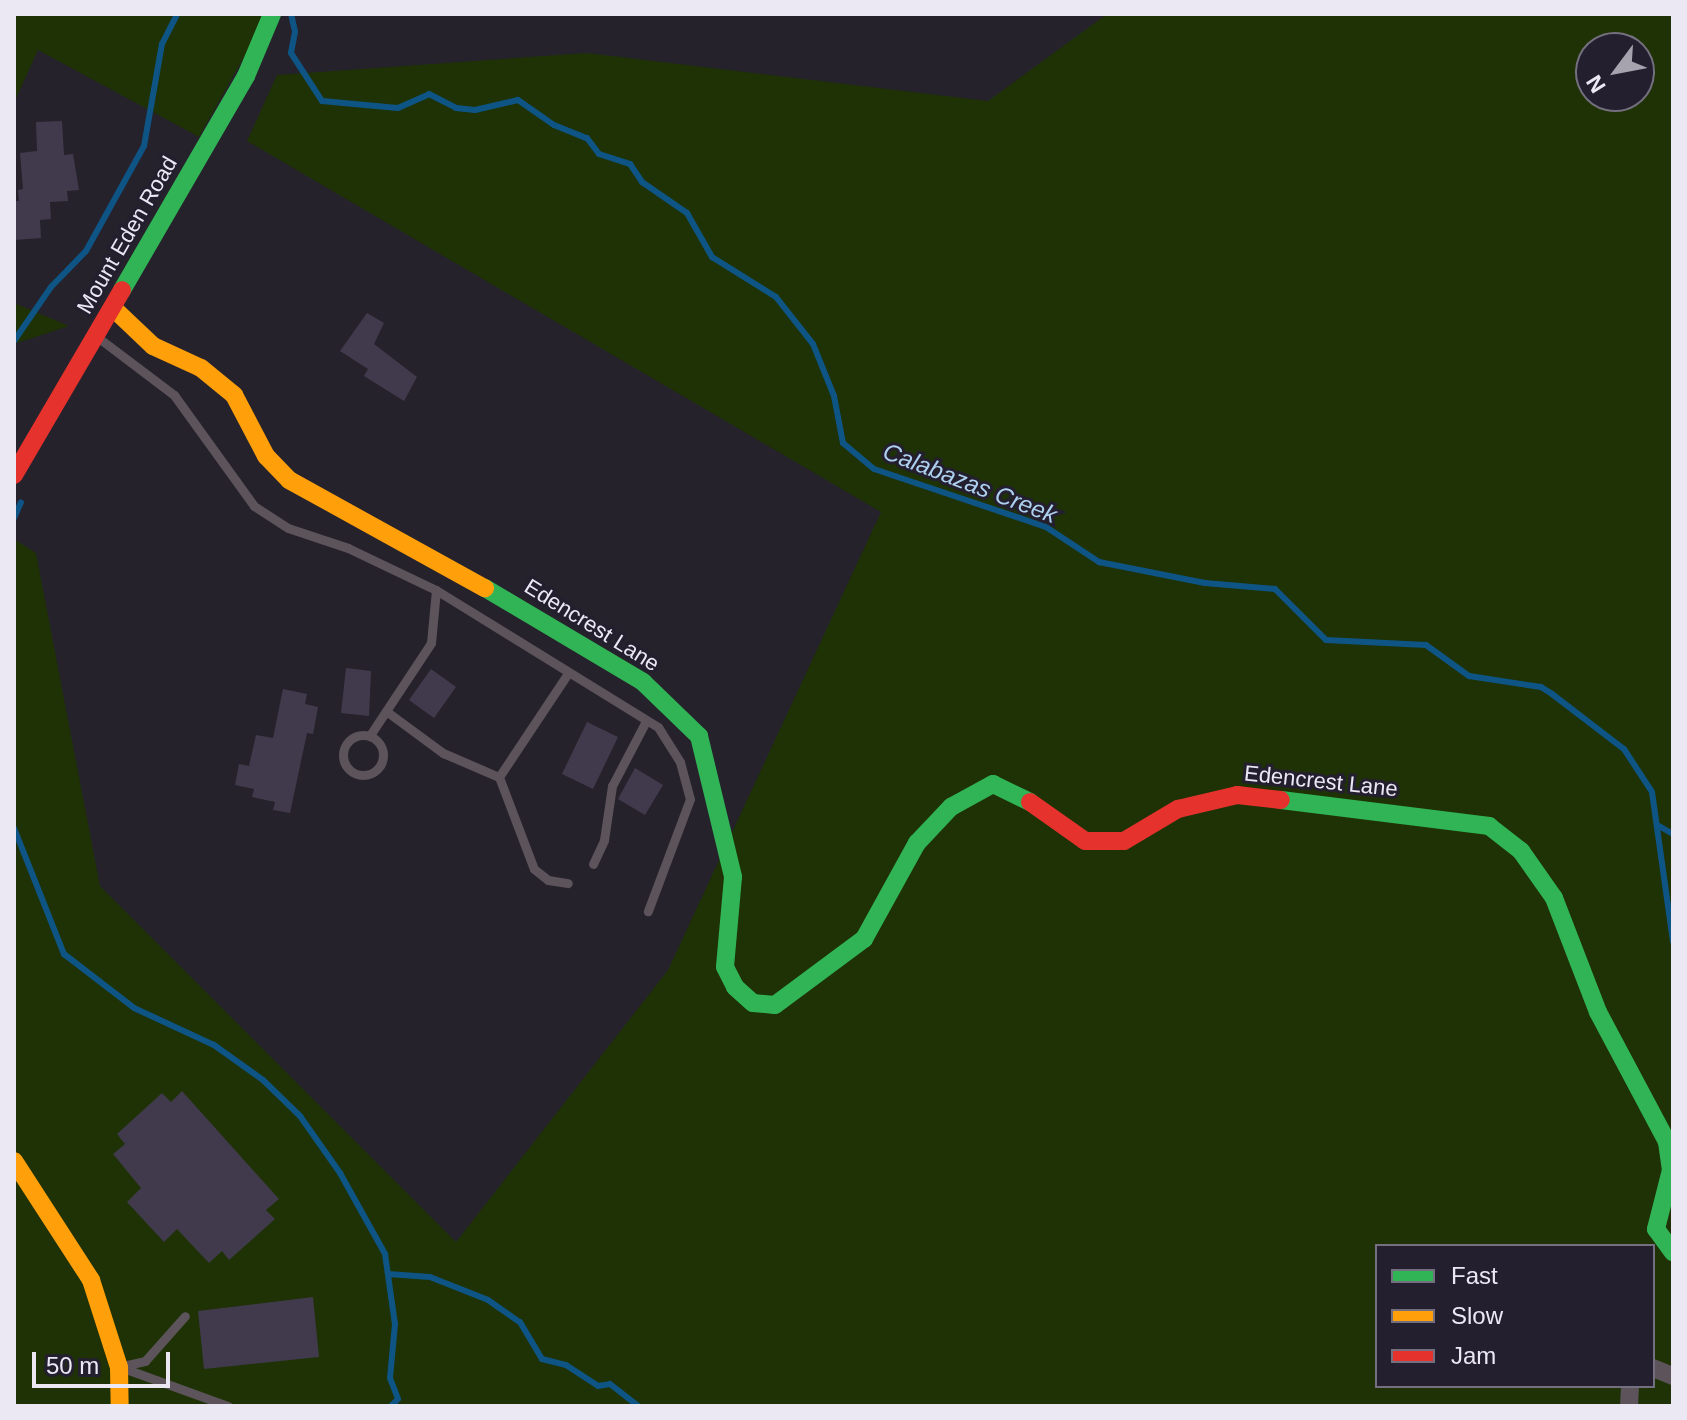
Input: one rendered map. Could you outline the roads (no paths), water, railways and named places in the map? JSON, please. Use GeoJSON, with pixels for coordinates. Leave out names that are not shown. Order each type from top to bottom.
{"type":"FeatureCollection","features":[{"type":"Feature","properties":{"kind":"street","name":"Mount Eden Road"},"geometry":{"type":"LineString","coordinates":[[14,475],[246,76],[272,14]]}},
{"type":"Feature","properties":{"kind":"street","name":"Edencrest Lane"},"geometry":{"type":"LineString","coordinates":[[113,308],[153,346],[201,368],[234,395],[266,456],[289,480],[470,579],[643,682],[699,736],[721,811],[733,877],[725,967],[735,987],[753,1003],[775,1005],[839,962],[864,939],[917,843],[951,807],[993,784],[1012,789],[1085,841],[1124,841],[1178,809],[1237,795],[1489,826],[1521,851],[1547,885],[1598,1012],[1667,1142],[1671,1170],[1656,1229],[1673,1252]]}},
{"type":"Feature","properties":{"kind":"street"},"geometry":{"type":"LineString","coordinates":[[14,1161],[91,1280],[119,1367],[120,1406]]}},
{"type":"Feature","properties":{"kind":"lane"},"geometry":{"type":"LineString","coordinates":[[96,336],[174,395],[254,506],[288,528],[348,548],[436,590],[658,727],[680,762],[690,799],[648,911]]}},
{"type":"Feature","properties":{"kind":"lane"},"geometry":{"type":"LineString","coordinates":[[370,735],[431,643],[436,590]]}},
{"type":"Feature","properties":{"kind":"lane"},"geometry":{"type":"LineString","coordinates":[[499,777],[568,673]]}},
{"type":"Feature","properties":{"kind":"lane"},"geometry":{"type":"LineString","coordinates":[[386,711],[443,753],[499,777],[534,869],[548,880],[568,883]]}},
{"type":"Feature","properties":{"kind":"lane"},"geometry":{"type":"LineString","coordinates":[[593,864],[604,840],[612,786],[646,721]]}},
{"type":"Feature","properties":{"kind":"lane"},"geometry":{"type":"LineString","coordinates":[[356,735],[370,735],[380,743],[382,762],[368,775],[355,773],[343,757],[345,744],[356,735]]}},
{"type":"Feature","properties":{"kind":"lane"},"geometry":{"type":"LineString","coordinates":[[119,1367],[145,1361],[185,1316]]}},
{"type":"Feature","properties":{"kind":"lane"},"geometry":{"type":"LineString","coordinates":[[119,1367],[228,1406]]}},
{"type":"Feature","properties":{"kind":"waterway"},"geometry":{"type":"LineString","coordinates":[[14,341],[51,287],[86,251],[144,146],[162,44],[177,14]]}},
{"type":"Feature","properties":{"kind":"waterway","name":"Calabazas Creek"},"geometry":{"type":"LineString","coordinates":[[291,14],[295,32],[291,53],[322,101],[398,108],[429,94],[456,108],[475,110],[518,100],[554,125],[587,138],[599,154],[630,164],[642,182],[687,213],[712,257],[776,297],[813,344],[834,396],[843,443],[874,469],[1046,527],[1099,562],[1205,583],[1275,589],[1326,640],[1426,645],[1469,676],[1541,687],[1552,694],[1624,749],[1652,792],[1673,942]]}},
{"type":"Feature","properties":{"kind":"waterway"},"geometry":{"type":"LineString","coordinates":[[14,518],[21,502]]}},
{"type":"Feature","properties":{"kind":"waterway"},"geometry":{"type":"LineString","coordinates":[[1659,826],[1673,834]]}},
{"type":"Feature","properties":{"kind":"waterway"},"geometry":{"type":"LineString","coordinates":[[14,828],[64,954],[134,1008],[214,1045],[263,1080],[300,1116],[340,1173],[385,1254],[395,1324],[390,1378],[398,1399],[391,1406]]}},
{"type":"Feature","properties":{"kind":"waterway"},"geometry":{"type":"LineString","coordinates":[[388,1274],[430,1277],[488,1300],[520,1322],[542,1359],[566,1365],[598,1386],[610,1384],[638,1406]]}}]}
